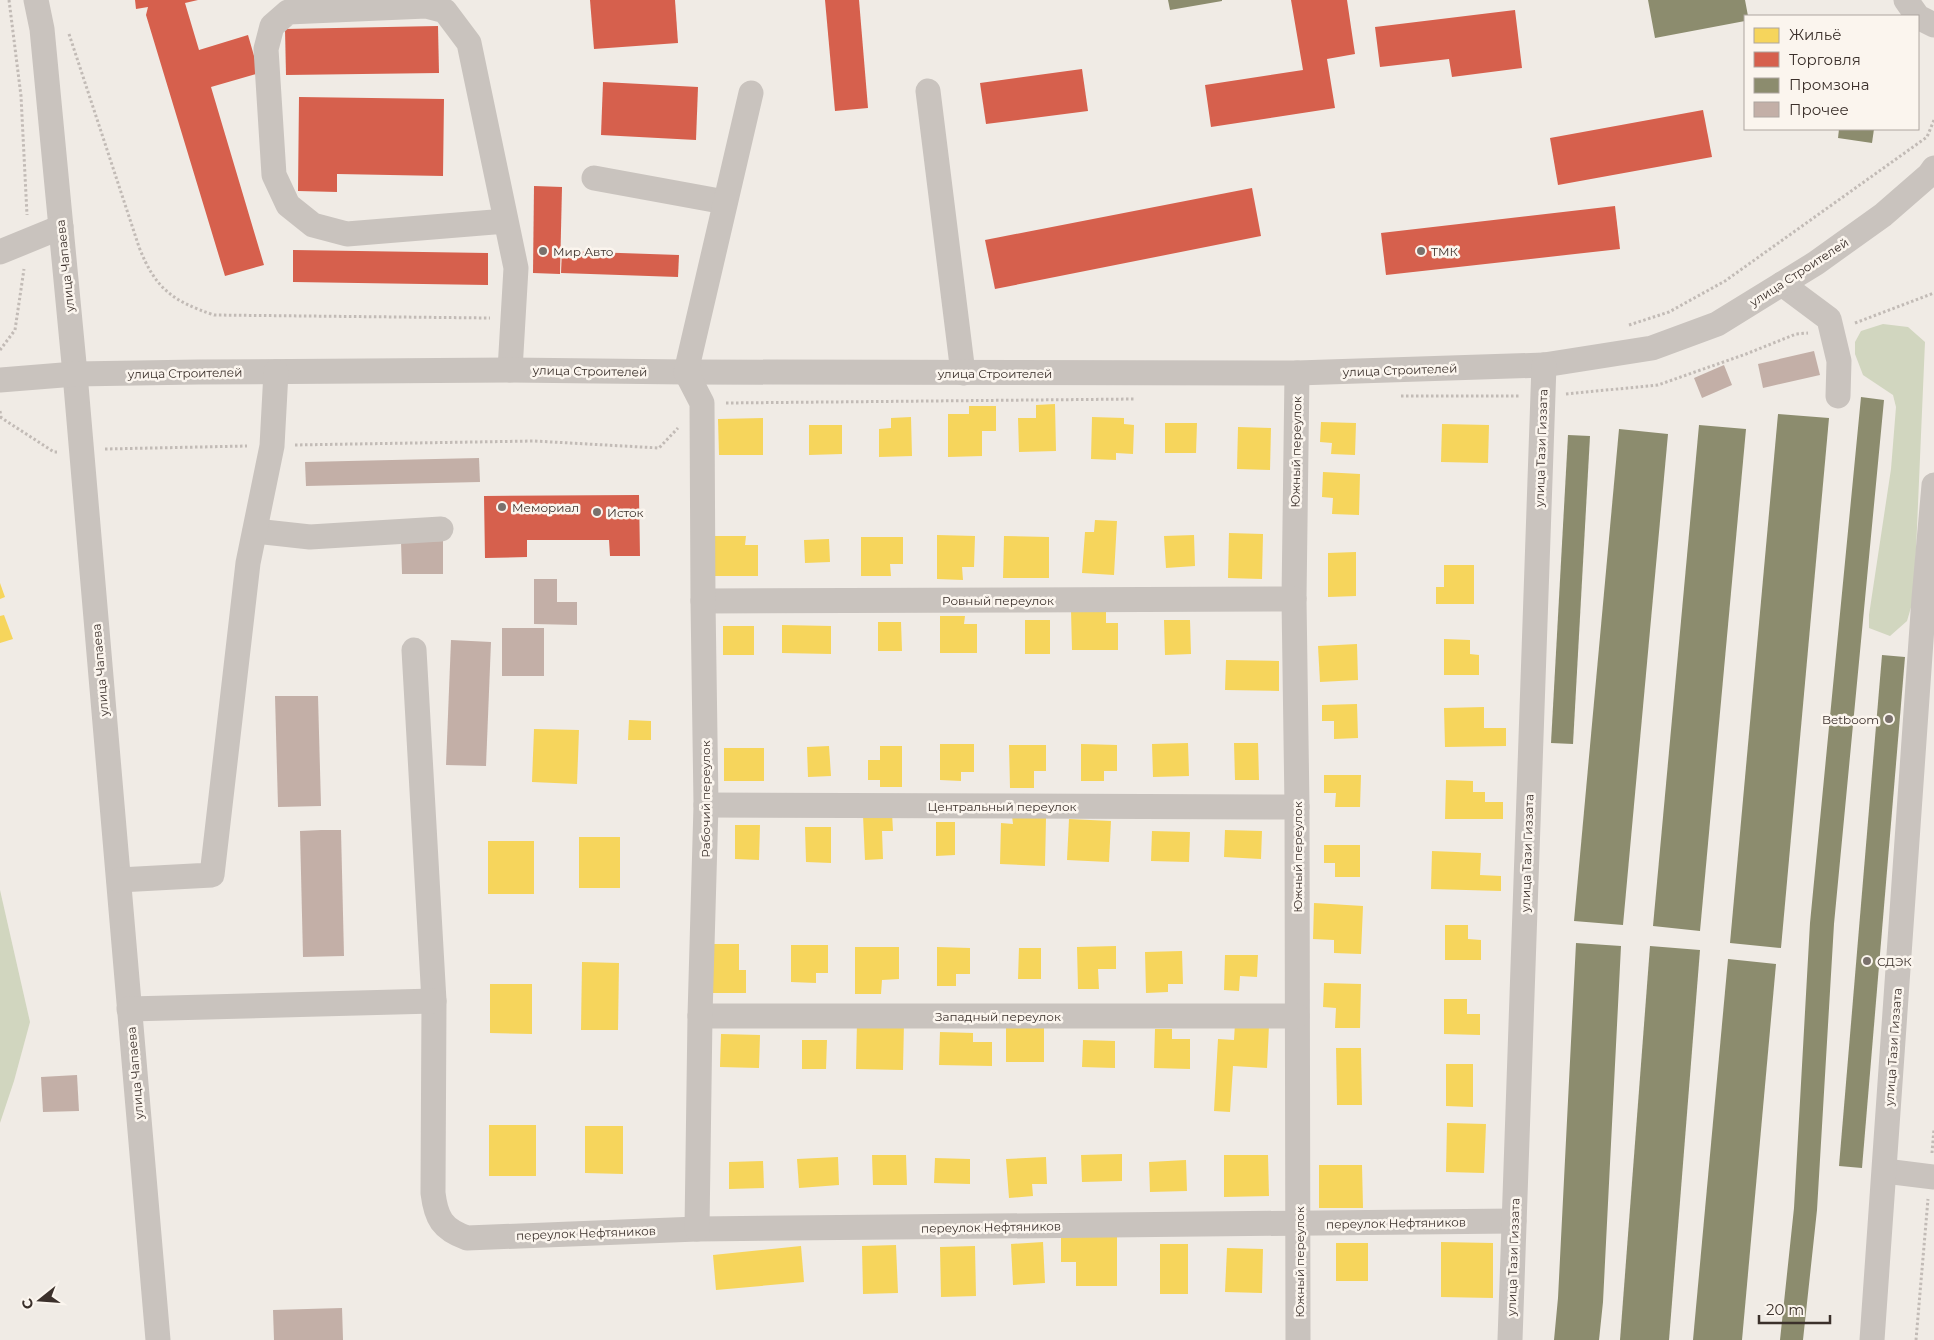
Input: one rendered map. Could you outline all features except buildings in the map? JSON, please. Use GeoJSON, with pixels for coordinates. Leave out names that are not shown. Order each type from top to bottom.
{"type":"FeatureCollection","features":[{"type":"Feature","properties":{"kind":"street","name":"улица Чапаева"},"geometry":{"type":"LineString","coordinates":[[36,0],[42,29],[75,374],[158,1340]]}},
{"type":"Feature","properties":{"kind":"street"},"geometry":{"type":"LineString","coordinates":[[1906,0],[1917,15]]}},
{"type":"Feature","properties":{"kind":"street"},"geometry":{"type":"LineString","coordinates":[[506,221],[347,234],[313,225],[288,205],[274,175],[266,49],[272,26],[288,12],[426,6],[445,11],[469,43],[516,268],[510,370]]}},
{"type":"Feature","properties":{"kind":"street"},"geometry":{"type":"LineString","coordinates":[[1919,18],[1934,25]]}},
{"type":"Feature","properties":{"kind":"street"},"geometry":{"type":"LineString","coordinates":[[928,91],[963,373]]}},
{"type":"Feature","properties":{"kind":"street"},"geometry":{"type":"LineString","coordinates":[[686,372],[750,93]]}},
{"type":"Feature","properties":{"kind":"street","name":"улица Строителей"},"geometry":{"type":"LineString","coordinates":[[0,380],[75,374],[276,372],[510,370],[1298,373],[1544,366],[1652,348],[1717,324],[1816,263],[1883,215],[1932,176]]}},
{"type":"Feature","properties":{"kind":"street"},"geometry":{"type":"LineString","coordinates":[[594,178],[725,202]]}},
{"type":"Feature","properties":{"kind":"street"},"geometry":{"type":"LineString","coordinates":[[0,252],[61,227]]}},
{"type":"Feature","properties":{"kind":"street"},"geometry":{"type":"LineString","coordinates":[[1782,284],[1829,319],[1839,361],[1838,396]]}},
{"type":"Feature","properties":{"kind":"street","name":"улица Тази Гиззата"},"geometry":{"type":"LineString","coordinates":[[1510,1340],[1544,366]]}},
{"type":"Feature","properties":{"kind":"street"},"geometry":{"type":"LineString","coordinates":[[119,880],[212,876],[248,564],[272,446],[276,372]]}},
{"type":"Feature","properties":{"kind":"street","name":"Рабочий переулок"},"geometry":{"type":"LineString","coordinates":[[686,372],[702,403],[706,805],[700,1016],[697,1230]]}},
{"type":"Feature","properties":{"kind":"street","name":"Южный переулок"},"geometry":{"type":"LineString","coordinates":[[1298,373],[1294,599],[1297,807],[1298,1340]]}},
{"type":"Feature","properties":{"kind":"street","name":"улица Тази Гиззата"},"geometry":{"type":"LineString","coordinates":[[1872,1340],[1929,598],[1934,485]]}},
{"type":"Feature","properties":{"kind":"street"},"geometry":{"type":"LineString","coordinates":[[255,531],[310,537],[441,529]]}},
{"type":"Feature","properties":{"kind":"street","name":"Ровный переулок"},"geometry":{"type":"LineString","coordinates":[[703,600],[1294,599]]}},
{"type":"Feature","properties":{"kind":"street"},"geometry":{"type":"LineString","coordinates":[[129,1009],[434,1001],[414,650]]}},
{"type":"Feature","properties":{"kind":"street","name":"Центральный переулок"},"geometry":{"type":"LineString","coordinates":[[706,805],[1297,807]]}},
{"type":"Feature","properties":{"kind":"street","name":"переулок Нефтяников"},"geometry":{"type":"LineString","coordinates":[[434,1001],[433,1192],[435,1211],[444,1225],[454,1233],[467,1238],[697,1230],[1514,1221]]}},
{"type":"Feature","properties":{"kind":"street","name":"Западный переулок"},"geometry":{"type":"LineString","coordinates":[[700,1016],[1297,1016]]}},
{"type":"Feature","properties":{"kind":"street"},"geometry":{"type":"LineString","coordinates":[[1885,1171],[1932,1177]]}},
{"type":"Feature","properties":{"kind":"path"},"geometry":{"type":"LineString","coordinates":[[0,350],[15,330],[28,239],[21,96],[9,0]]}},
{"type":"Feature","properties":{"kind":"path"},"geometry":{"type":"LineString","coordinates":[[68,33],[148,269],[161,286],[178,300],[214,315],[231,316],[513,319]]}},
{"type":"Feature","properties":{"kind":"path"},"geometry":{"type":"LineString","coordinates":[[1627,326],[1669,312],[1725,281],[1927,137],[1934,120]]}},
{"type":"Feature","properties":{"kind":"path"},"geometry":{"type":"LineString","coordinates":[[1832,331],[1934,293]]}},
{"type":"Feature","properties":{"kind":"path"},"geometry":{"type":"LineString","coordinates":[[0,411],[0,417],[54,452],[81,449],[534,441],[659,448],[702,403]]}},
{"type":"Feature","properties":{"kind":"path"},"geometry":{"type":"LineString","coordinates":[[1916,1340],[1932,1177],[1934,1129]]}},
{"type":"Feature","properties":{"kind":"green space"},"geometry":{"type":"Polygon","coordinates":[[[1883,324],[1908,327],[1925,342],[1914,597],[1907,621],[1890,636],[1869,628],[1869,615],[1891,469],[1896,407],[1893,395],[1863,375],[1855,354],[1855,342],[1861,331],[1883,324]]]}},
{"type":"Feature","properties":{"kind":"green space"},"geometry":{"type":"Polygon","coordinates":[[[0,890],[30,1022],[0,1123],[0,890]]]}},
{"type":"Feature","properties":{"kind":"place","name":"Мир Авто"},"geometry":{"type":"Point","coordinates":[543,251]}},
{"type":"Feature","properties":{"kind":"place","name":"ТМК"},"geometry":{"type":"Point","coordinates":[1421,251]}},
{"type":"Feature","properties":{"kind":"place","name":"Мемориал"},"geometry":{"type":"Point","coordinates":[502,507]}},
{"type":"Feature","properties":{"kind":"place","name":"Исток"},"geometry":{"type":"Point","coordinates":[597,512]}},
{"type":"Feature","properties":{"kind":"place","name":"Betboom"},"geometry":{"type":"Point","coordinates":[1889,719]}},
{"type":"Feature","properties":{"kind":"place","name":"СДЭК"},"geometry":{"type":"Point","coordinates":[1867,961]}}]}
